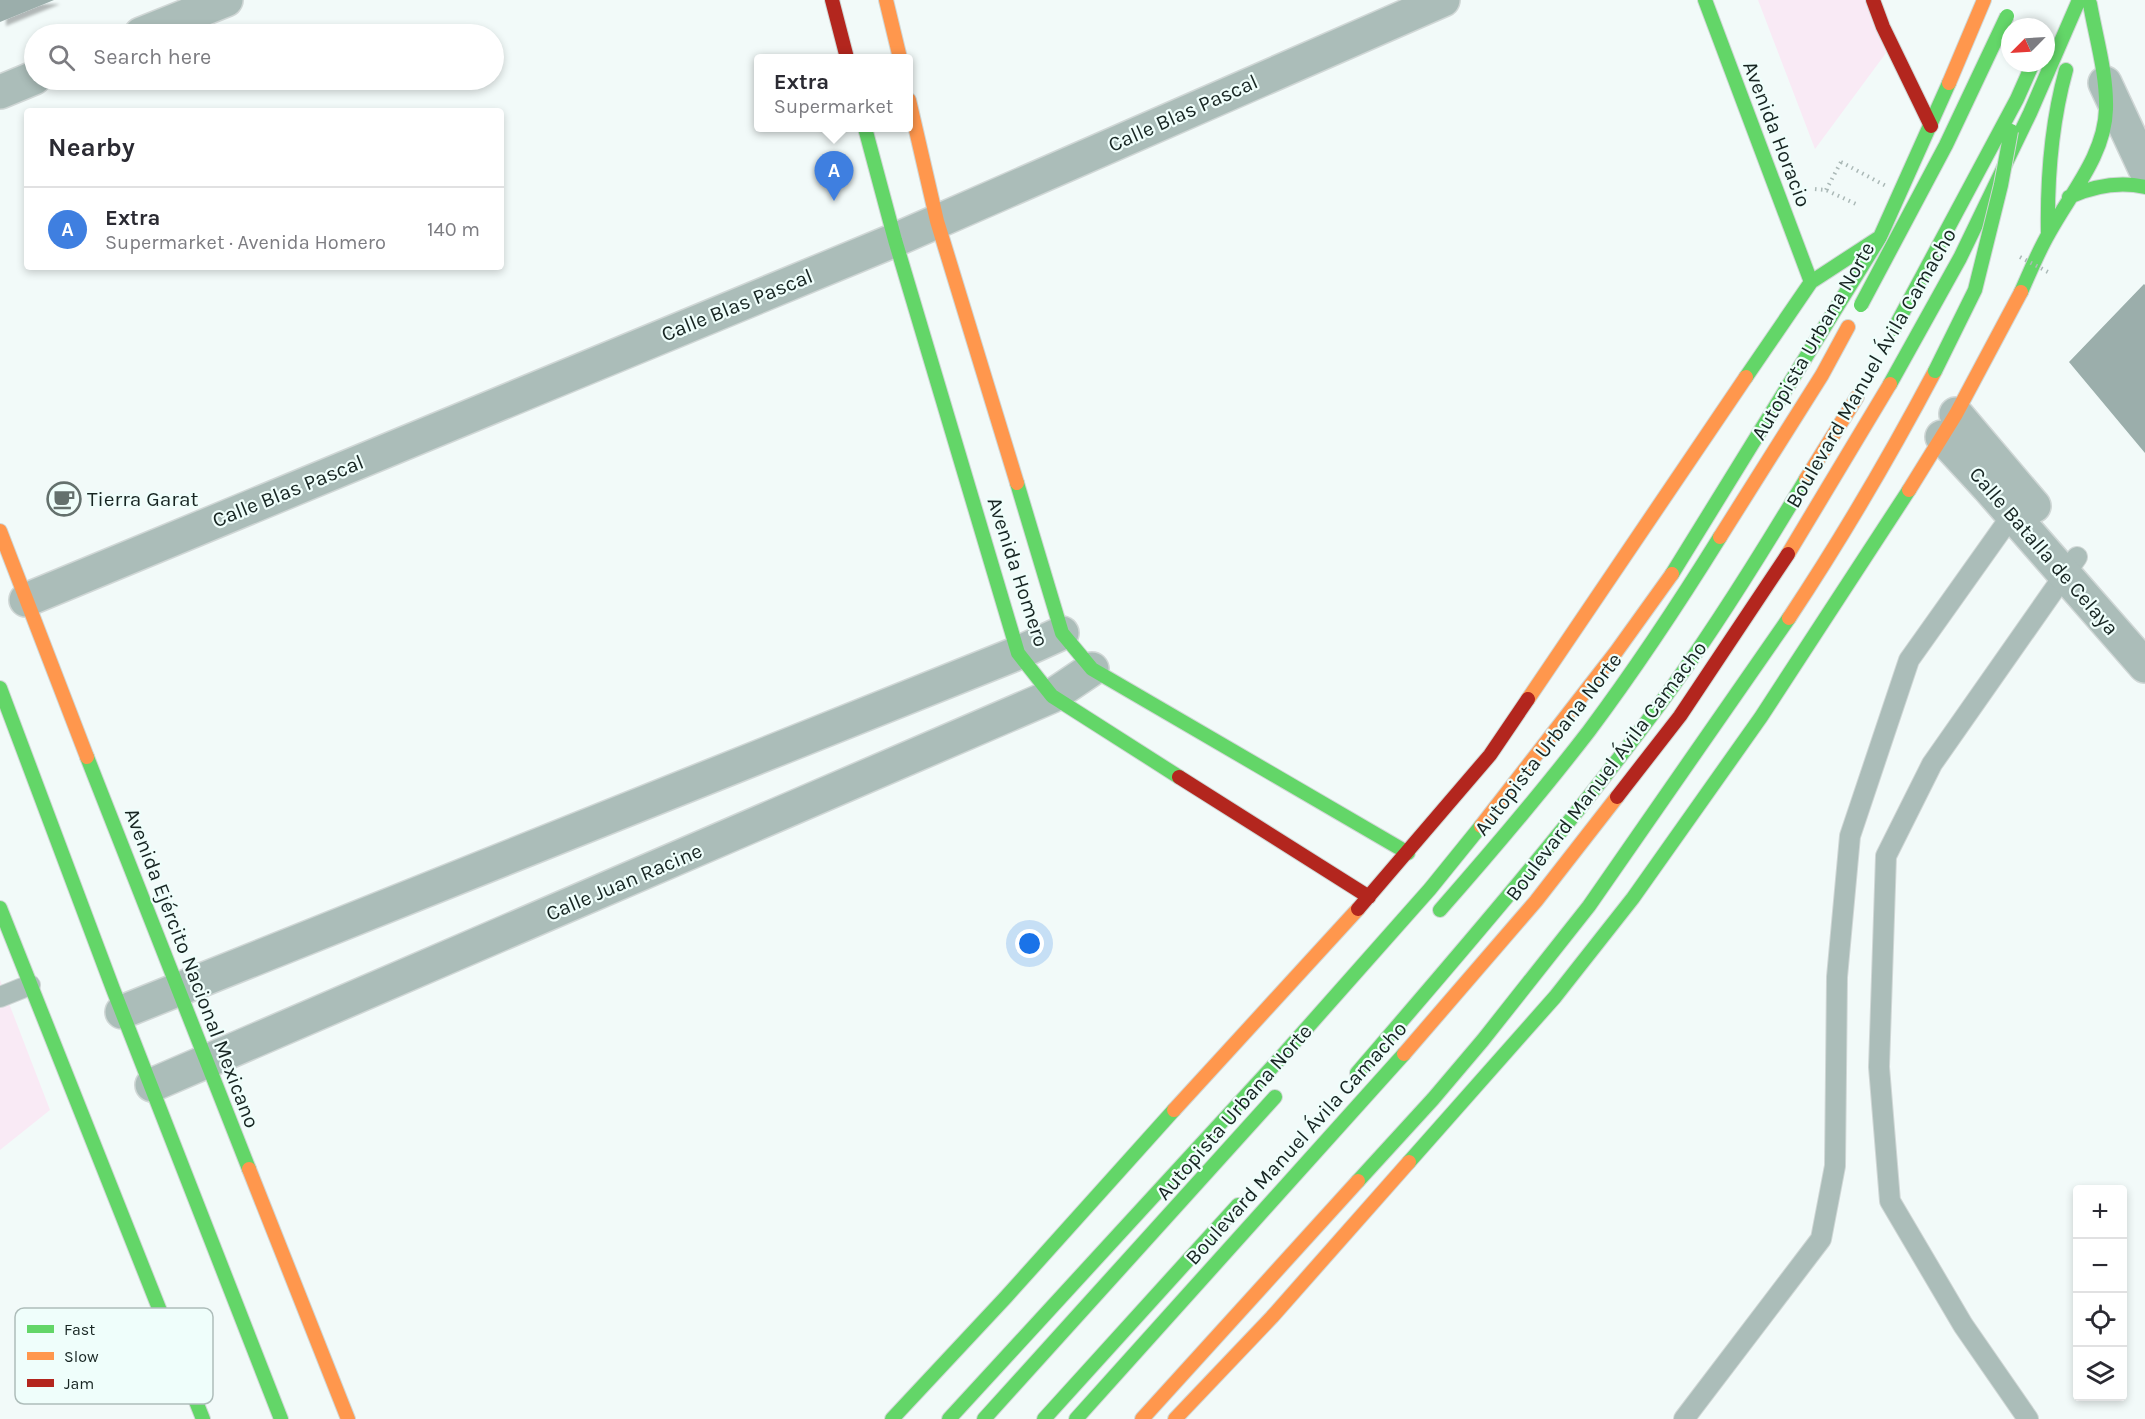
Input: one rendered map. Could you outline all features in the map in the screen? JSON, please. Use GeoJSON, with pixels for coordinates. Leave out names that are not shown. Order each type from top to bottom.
{"type":"FeatureCollection","features":[{"type":"Feature","properties":{"kind":"main road"},"geometry":{"type":"LineString","coordinates":[[832,0],[847,54]]}},
{"type":"Feature","properties":{"kind":"main road"},"geometry":{"type":"LineString","coordinates":[[886,0],[899,54]]}},
{"type":"Feature","properties":{"kind":"main road","name":"Avenida Horacio"},"geometry":{"type":"LineString","coordinates":[[1704,0],[1811,282]]}},
{"type":"Feature","properties":{"kind":"main road"},"geometry":{"type":"LineString","coordinates":[[1873,0],[1883,27],[1931,126]]}},
{"type":"Feature","properties":{"kind":"main road"},"geometry":{"type":"LineString","coordinates":[[949,1419],[1290,1046],[1430,889],[1521,777],[1616,652],[1670,577],[1880,237],[1931,126],[1984,0]]}},
{"type":"Feature","properties":{"kind":"main road","name":"Autopista Urbana Norte"},"geometry":{"type":"LineString","coordinates":[[1429,923],[1491,852],[1589,730],[1663,628],[1723,535],[1822,375],[1855,315],[1946,144],[2014,0]]}},
{"type":"Feature","properties":{"kind":"main road"},"geometry":{"type":"LineString","coordinates":[[2048,234],[2048,162],[2052,127],[2060,89],[2074,48],[2086,1]]}},
{"type":"Feature","properties":{"kind":"main road"},"geometry":{"type":"LineString","coordinates":[[1175,1419],[1272,1317],[1547,1006],[1633,898],[1761,717],[1884,531],[1949,426],[2019,297],[2048,234],[2092,160],[2100,139],[2106,111],[2104,82],[2086,1]]}},
{"type":"Feature","properties":{"kind":"main road","name":"Boulevard Manuel Ávila Camacho"},"geometry":{"type":"LineString","coordinates":[[1076,1419],[1392,1068],[1536,902],[1680,716],[1781,565],[1876,409],[1960,258],[2086,1]]}},
{"type":"Feature","properties":{"kind":"main road"},"geometry":{"type":"LineString","coordinates":[[1889,339],[2017,99],[2029,72]]}},
{"type":"Feature","properties":{"kind":"main road"},"geometry":{"type":"LineString","coordinates":[[1142,1419],[1433,1099],[1483,1040],[1589,906],[1760,663],[1832,553],[1893,450],[1975,290],[1999,196],[2017,99]]}},
{"type":"Feature","properties":{"kind":"main road","name":"Avenida Homero"},"geometry":{"type":"LineString","coordinates":[[913,117],[937,221],[1062,633],[1092,669],[1408,853]]}},
{"type":"Feature","properties":{"kind":"main road","name":"Avenida Homero"},"geometry":{"type":"LineString","coordinates":[[867,132],[895,240],[1018,652],[1052,696],[1369,897]]}},
{"type":"Feature","properties":{"kind":"main road"},"geometry":{"type":"LineString","coordinates":[[2069,197],[2089,188],[2111,183],[2145,187]]}},
{"type":"Feature","properties":{"kind":"main road"},"geometry":{"type":"LineString","coordinates":[[892,1419],[1006,1297],[1369,897],[1490,755],[1811,282],[1880,237]]}},
{"type":"Feature","properties":{"kind":"main road"},"geometry":{"type":"LineString","coordinates":[[1348,1084],[1532,868],[1624,751],[1701,646],[1862,390]]}},
{"type":"Feature","properties":{"kind":"main road","name":"Avenida Ejército Nacional Mexicano"},"geometry":{"type":"LineString","coordinates":[[0,531],[177,989],[348,1419]]}},
{"type":"Feature","properties":{"kind":"main road"},"geometry":{"type":"LineString","coordinates":[[0,688],[4,710],[152,1085],[280,1419]]}},
{"type":"Feature","properties":{"kind":"main road"},"geometry":{"type":"LineString","coordinates":[[0,908],[159,1308]]}},
{"type":"Feature","properties":{"kind":"main road","name":"Autopista Urbana Norte"},"geometry":{"type":"LineString","coordinates":[[984,1419],[1281,1091]]}},
{"type":"Feature","properties":{"kind":"main road"},"geometry":{"type":"LineString","coordinates":[[1044,1419],[1246,1197]]}},
{"type":"Feature","properties":{"kind":"main road"},"geometry":{"type":"LineString","coordinates":[[197,1404],[203,1419]]}},
{"type":"Feature","properties":{"kind":"street"},"geometry":{"type":"LineString","coordinates":[[166,24],[226,0]]}},
{"type":"Feature","properties":{"kind":"street","name":"Calle Blas Pascal"},"geometry":{"type":"LineString","coordinates":[[26,600],[895,240],[1443,0]]}},
{"type":"Feature","properties":{"kind":"street"},"geometry":{"type":"LineString","coordinates":[[0,92],[24,82]]}},
{"type":"Feature","properties":{"kind":"street"},"geometry":{"type":"LineString","coordinates":[[2104,82],[2145,169]]}},
{"type":"Feature","properties":{"kind":"street","name":"Calle Batalla de Celaya"},"geometry":{"type":"LineString","coordinates":[[1949,426],[2071,565],[2145,666]]}},
{"type":"Feature","properties":{"kind":"street","name":"Calle Batalla de Celaya"},"geometry":{"type":"LineString","coordinates":[[2071,565],[2145,634]]}},
{"type":"Feature","properties":{"kind":"street"},"geometry":{"type":"LineString","coordinates":[[122,1012],[1062,633]]}},
{"type":"Feature","properties":{"kind":"street","name":"Calle Juan Racine"},"geometry":{"type":"LineString","coordinates":[[152,1085],[1052,696],[1092,669]]}},
{"type":"Feature","properties":{"kind":"lane"},"geometry":{"type":"LineString","coordinates":[[1684,1419],[1821,1239],[1835,1166],[1837,977],[1850,836],[1909,660],[2019,506]]}},
{"type":"Feature","properties":{"kind":"lane"},"geometry":{"type":"LineString","coordinates":[[2028,1419],[1963,1325],[1890,1201],[1879,1067],[1886,856],[1932,764],[2071,565]]}},
{"type":"Feature","properties":{"kind":"lane"},"geometry":{"type":"LineString","coordinates":[[0,997],[30,985]]}},
{"type":"Feature","properties":{"kind":"path"},"geometry":{"type":"LineString","coordinates":[[1826,190],[1840,162]]}},
{"type":"Feature","properties":{"kind":"shaded area"},"geometry":{"type":"Polygon","coordinates":[[[1758,0],[1866,0],[1886,53],[1815,149],[1758,0]]]}},
{"type":"Feature","properties":{"kind":"shaded area"},"geometry":{"type":"Polygon","coordinates":[[[0,980],[50,1110],[0,1150],[0,980]]]}},
{"type":"Feature","properties":{"kind":"building"},"geometry":{"type":"Polygon","coordinates":[[[0,0],[54,0],[0,22],[0,0]]]}},
{"type":"Feature","properties":{"kind":"building"},"geometry":{"type":"Polygon","coordinates":[[[2145,285],[2145,453],[2069,362],[2145,285]]]}},
{"type":"Feature","properties":{"kind":"traffic: fast"},"geometry":{"type":"LineString","coordinates":[[1705,0],[1811,282]]}},
{"type":"Feature","properties":{"kind":"traffic: fast"},"geometry":{"type":"LineString","coordinates":[[1890,384],[1960,258],[2030,113],[2079,0]]}},
{"type":"Feature","properties":{"kind":"traffic: fast"},"geometry":{"type":"LineString","coordinates":[[2021,292],[2045,240],[2085,174],[2100,142],[2104,126],[2105,83],[2090,4]]}},
{"type":"Feature","properties":{"kind":"traffic: fast"},"geometry":{"type":"LineString","coordinates":[[1861,305],[1946,145],[2007,16]]}},
{"type":"Feature","properties":{"kind":"traffic: fast"},"geometry":{"type":"LineString","coordinates":[[2048,234],[2051,151],[2066,70]]}},
{"type":"Feature","properties":{"kind":"traffic: fast"},"geometry":{"type":"LineString","coordinates":[[1894,329],[2017,99],[2029,72]]}},
{"type":"Feature","properties":{"kind":"traffic: fast"},"geometry":{"type":"LineString","coordinates":[[1672,574],[1880,237],[1949,83]]}},
{"type":"Feature","properties":{"kind":"traffic: fast"},"geometry":{"type":"LineString","coordinates":[[1935,371],[1975,290],[2001,185],[2011,131]]}},
{"type":"Feature","properties":{"kind":"traffic: fast"},"geometry":{"type":"LineString","coordinates":[[866,132],[895,240],[1018,653],[1052,696],[1179,777]]}},
{"type":"Feature","properties":{"kind":"traffic: fast"},"geometry":{"type":"LineString","coordinates":[[2069,197],[2106,186],[2125,184],[2145,187]]}},
{"type":"Feature","properties":{"kind":"traffic: fast"},"geometry":{"type":"LineString","coordinates":[[1746,377],[1811,282],[1880,237]]}},
{"type":"Feature","properties":{"kind":"traffic: fast"},"geometry":{"type":"LineString","coordinates":[[1357,1073],[1474,937],[1624,752],[1699,649],[1806,479]]}},
{"type":"Feature","properties":{"kind":"traffic: fast"},"geometry":{"type":"LineString","coordinates":[[1017,483],[1062,633],[1092,669],[1408,853]]}},
{"type":"Feature","properties":{"kind":"traffic: fast"},"geometry":{"type":"LineString","coordinates":[[1409,1162],[1555,997],[1633,898],[1761,717],[1909,490]]}},
{"type":"Feature","properties":{"kind":"traffic: fast"},"geometry":{"type":"LineString","coordinates":[[1440,910],[1516,822],[1589,731],[1657,635],[1720,537]]}},
{"type":"Feature","properties":{"kind":"traffic: fast"},"geometry":{"type":"LineString","coordinates":[[1358,1181],[1483,1040],[1589,906],[1789,618]]}},
{"type":"Feature","properties":{"kind":"traffic: fast"},"geometry":{"type":"LineString","coordinates":[[0,688],[113,989],[281,1419]]}},
{"type":"Feature","properties":{"kind":"traffic: fast"},"geometry":{"type":"LineString","coordinates":[[87,757],[249,1169]]}},
{"type":"Feature","properties":{"kind":"traffic: fast"},"geometry":{"type":"LineString","coordinates":[[949,1419],[1275,1064],[1430,889],[1481,826]]}},
{"type":"Feature","properties":{"kind":"traffic: fast"},"geometry":{"type":"LineString","coordinates":[[0,908],[159,1308]]}},
{"type":"Feature","properties":{"kind":"traffic: fast"},"geometry":{"type":"LineString","coordinates":[[1076,1419],[1404,1054]]}},
{"type":"Feature","properties":{"kind":"traffic: fast"},"geometry":{"type":"LineString","coordinates":[[984,1419],[1275,1097]]}},
{"type":"Feature","properties":{"kind":"traffic: fast"},"geometry":{"type":"LineString","coordinates":[[892,1419],[1006,1297],[1174,1110]]}},
{"type":"Feature","properties":{"kind":"traffic: fast"},"geometry":{"type":"LineString","coordinates":[[1044,1419],[1238,1205]]}},
{"type":"Feature","properties":{"kind":"traffic: fast"},"geometry":{"type":"LineString","coordinates":[[197,1404],[203,1419]]}},
{"type":"Feature","properties":{"kind":"traffic: slow"},"geometry":{"type":"LineString","coordinates":[[886,0],[899,54]]}},
{"type":"Feature","properties":{"kind":"traffic: slow"},"geometry":{"type":"LineString","coordinates":[[1949,83],[1984,0]]}},
{"type":"Feature","properties":{"kind":"traffic: slow"},"geometry":{"type":"LineString","coordinates":[[913,117],[937,221],[1017,483]]}},
{"type":"Feature","properties":{"kind":"traffic: slow"},"geometry":{"type":"LineString","coordinates":[[1909,490],[1956,414],[2021,292]]}},
{"type":"Feature","properties":{"kind":"traffic: slow"},"geometry":{"type":"LineString","coordinates":[[1720,537],[1822,375],[1848,327]]}},
{"type":"Feature","properties":{"kind":"traffic: slow"},"geometry":{"type":"LineString","coordinates":[[1789,618],[1865,496],[1935,371]]}},
{"type":"Feature","properties":{"kind":"traffic: slow"},"geometry":{"type":"LineString","coordinates":[[1528,699],[1746,377]]}},
{"type":"Feature","properties":{"kind":"traffic: slow"},"geometry":{"type":"LineString","coordinates":[[1788,554],[1890,384]]}},
{"type":"Feature","properties":{"kind":"traffic: slow"},"geometry":{"type":"LineString","coordinates":[[1806,479],[1857,397]]}},
{"type":"Feature","properties":{"kind":"traffic: slow"},"geometry":{"type":"LineString","coordinates":[[0,531],[87,757]]}},
{"type":"Feature","properties":{"kind":"traffic: slow"},"geometry":{"type":"LineString","coordinates":[[1481,826],[1616,652],[1672,574]]}},
{"type":"Feature","properties":{"kind":"traffic: slow"},"geometry":{"type":"LineString","coordinates":[[1404,1054],[1536,901],[1617,797]]}},
{"type":"Feature","properties":{"kind":"traffic: slow"},"geometry":{"type":"LineString","coordinates":[[1174,1110],[1358,909]]}},
{"type":"Feature","properties":{"kind":"traffic: slow"},"geometry":{"type":"LineString","coordinates":[[1175,1419],[1272,1317],[1409,1162]]}},
{"type":"Feature","properties":{"kind":"traffic: slow"},"geometry":{"type":"LineString","coordinates":[[249,1169],[348,1419]]}},
{"type":"Feature","properties":{"kind":"traffic: slow"},"geometry":{"type":"LineString","coordinates":[[1142,1419],[1358,1181]]}},
{"type":"Feature","properties":{"kind":"traffic: jam"},"geometry":{"type":"LineString","coordinates":[[832,0],[846,54]]}},
{"type":"Feature","properties":{"kind":"traffic: jam"},"geometry":{"type":"LineString","coordinates":[[1873,0],[1883,27],[1931,126]]}},
{"type":"Feature","properties":{"kind":"traffic: jam"},"geometry":{"type":"LineString","coordinates":[[1617,797],[1680,716],[1788,554]]}},
{"type":"Feature","properties":{"kind":"traffic: jam"},"geometry":{"type":"LineString","coordinates":[[1358,909],[1490,755],[1528,699]]}},
{"type":"Feature","properties":{"kind":"traffic: jam"},"geometry":{"type":"LineString","coordinates":[[1179,777],[1369,897]]}},
{"type":"Feature","properties":{"kind":"place","name":"Extra"},"geometry":{"type":"Point","coordinates":[834,201]}},
{"type":"Feature","properties":{"kind":"place","name":"Tierra Garat"},"geometry":{"type":"Point","coordinates":[64,499]}}]}
